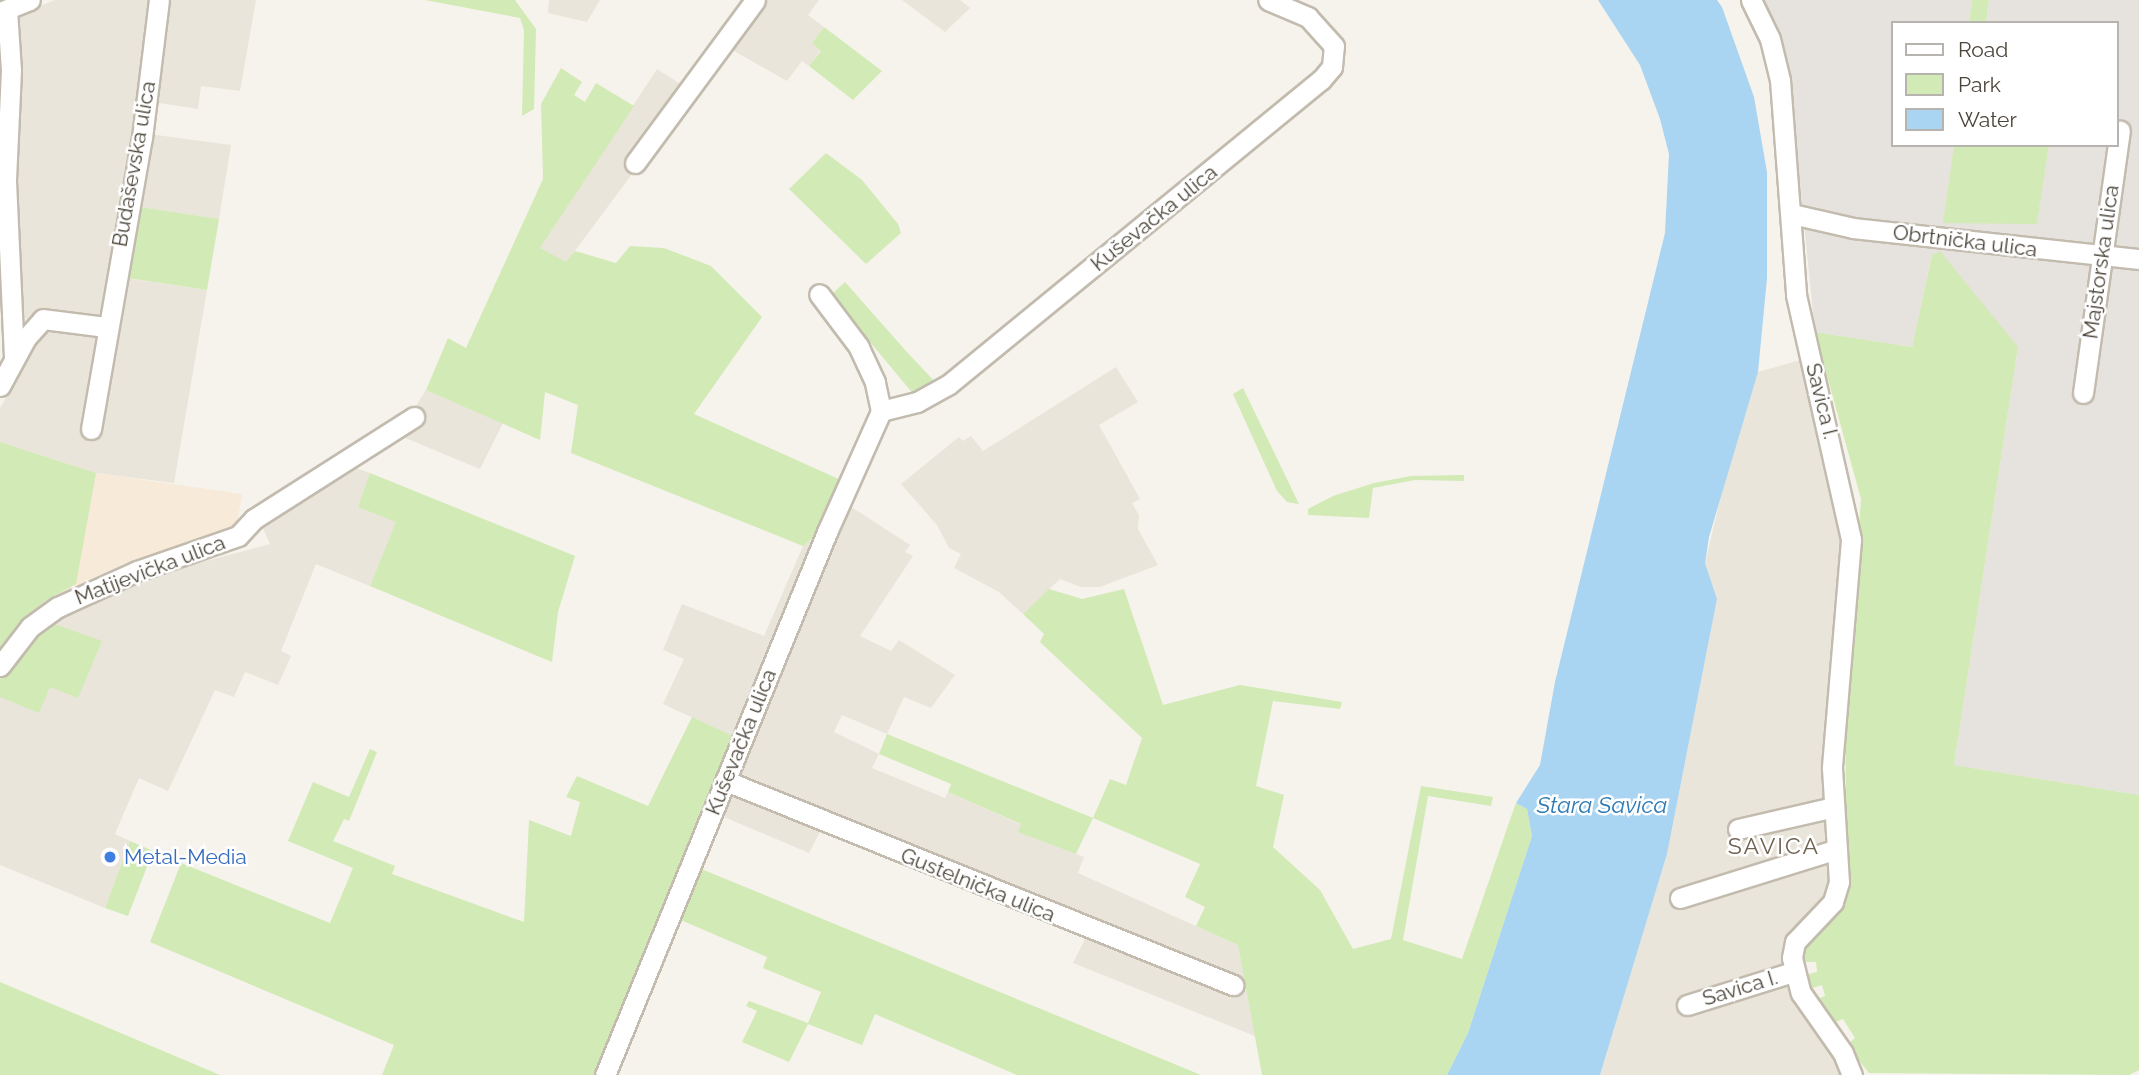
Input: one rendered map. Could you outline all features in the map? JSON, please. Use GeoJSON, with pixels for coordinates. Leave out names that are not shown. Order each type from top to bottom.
{"type":"FeatureCollection","features":[{"type":"Feature","properties":{"kind":"street"},"geometry":{"type":"LineString","coordinates":[[15,359],[6,181],[11,79],[3,11],[30,0]]}},
{"type":"Feature","properties":{"kind":"street","name":"Budaševska ulica"},"geometry":{"type":"LineString","coordinates":[[91,429],[106,327],[142,138],[159,0]]}},
{"type":"Feature","properties":{"kind":"street"},"geometry":{"type":"LineString","coordinates":[[635,163],[755,0]]}},
{"type":"Feature","properties":{"kind":"street","name":"Kuševačka ulica"},"geometry":{"type":"LineString","coordinates":[[605,1075],[881,411],[917,402],[948,385],[1321,80],[1332,67],[1334,46],[1308,18],[1268,0]]}},
{"type":"Feature","properties":{"kind":"street","name":"Savica I."},"geometry":{"type":"LineString","coordinates":[[1751,0],[1770,39],[1780,80],[1796,295],[1851,540],[1832,768],[1837,895],[1795,942],[1793,972],[1852,1075]]}},
{"type":"Feature","properties":{"kind":"street","name":"Majstorska ulica"},"geometry":{"type":"LineString","coordinates":[[2118,146],[2120,131]]}},
{"type":"Feature","properties":{"kind":"street","name":"Majstorska ulica"},"geometry":{"type":"LineString","coordinates":[[2083,393],[2118,147]]}},
{"type":"Feature","properties":{"kind":"street","name":"Obrtnička ulica"},"geometry":{"type":"LineString","coordinates":[[1792,214],[1853,228],[2139,259]]}},
{"type":"Feature","properties":{"kind":"street"},"geometry":{"type":"LineString","coordinates":[[819,293],[859,347],[875,382],[881,411]]}},
{"type":"Feature","properties":{"kind":"street"},"geometry":{"type":"LineString","coordinates":[[0,386],[43,318],[106,327]]}},
{"type":"Feature","properties":{"kind":"street","name":"Matijevička ulica"},"geometry":{"type":"LineString","coordinates":[[0,666],[30,627],[58,607],[137,571],[238,536],[254,519],[414,417]]}},
{"type":"Feature","properties":{"kind":"street","name":"Gustelnička ulica"},"geometry":{"type":"LineString","coordinates":[[726,781],[1233,985]]}},
{"type":"Feature","properties":{"kind":"street"},"geometry":{"type":"LineString","coordinates":[[1738,829],[1834,807]]}},
{"type":"Feature","properties":{"kind":"street"},"geometry":{"type":"LineString","coordinates":[[1680,898],[1837,849]]}},
{"type":"Feature","properties":{"kind":"street","name":"Savica I."},"geometry":{"type":"LineString","coordinates":[[1687,1005],[1793,972]]}},
{"type":"Feature","properties":{"kind":"shaded area"},"geometry":{"type":"Polygon","coordinates":[[[55,0],[155,0],[142,102],[102,318],[40,315],[27,320],[20,310],[14,155],[16,27],[22,13],[55,0]]]}},
{"type":"Feature","properties":{"kind":"shaded area"},"geometry":{"type":"Polygon","coordinates":[[[168,0],[256,0],[240,91],[201,86],[198,109],[153,102],[168,0]]]}},
{"type":"Feature","properties":{"kind":"shaded area"},"geometry":{"type":"Polygon","coordinates":[[[549,0],[600,0],[587,22],[548,13],[549,0]]]}},
{"type":"Feature","properties":{"kind":"shaded area"},"geometry":{"type":"Polygon","coordinates":[[[763,0],[819,0],[808,15],[824,27],[812,43],[821,50],[809,66],[802,61],[787,81],[727,47],[763,0]]]}},
{"type":"Feature","properties":{"kind":"shaded area"},"geometry":{"type":"Polygon","coordinates":[[[902,0],[960,0],[970,8],[945,32],[902,0]]]}},
{"type":"Feature","properties":{"kind":"shaded area"},"geometry":{"type":"Polygon","coordinates":[[[1758,0],[1972,0],[1969,21],[1890,21],[1890,147],[1954,147],[1944,223],[2037,223],[2049,147],[2118,147],[2118,21],[1986,21],[1989,0],[2139,0],[2139,795],[1954,765],[2018,347],[1932,255],[1912,347],[1815,332],[1790,84],[1758,0]]]}},
{"type":"Feature","properties":{"kind":"shaded area"},"geometry":{"type":"Polygon","coordinates":[[[657,69],[682,85],[635,170],[566,263],[540,248],[657,69]]]}},
{"type":"Feature","properties":{"kind":"shaded area"},"geometry":{"type":"Polygon","coordinates":[[[149,134],[231,145],[219,219],[134,206],[149,134]]]}},
{"type":"Feature","properties":{"kind":"shaded area"},"geometry":{"type":"Polygon","coordinates":[[[125,278],[207,290],[174,483],[96,473],[0,442],[0,408],[45,329],[102,333],[125,278]]]}},
{"type":"Feature","properties":{"kind":"shaded area"},"geometry":{"type":"Polygon","coordinates":[[[1804,359],[1844,533],[1824,736],[1831,896],[1785,957],[1845,1075],[1600,1075],[1667,854],[1717,599],[1705,563],[1731,455],[1758,372],[1804,359]]]}},
{"type":"Feature","properties":{"kind":"shaded area"},"geometry":{"type":"Polygon","coordinates":[[[1116,367],[1138,402],[1099,425],[1140,499],[1132,503],[1139,515],[1138,529],[1158,565],[1100,587],[1081,587],[1060,579],[1023,614],[999,592],[954,568],[961,554],[949,548],[937,525],[901,484],[959,437],[963,441],[971,436],[983,451],[1116,367]]]}},
{"type":"Feature","properties":{"kind":"shaded area"},"geometry":{"type":"Polygon","coordinates":[[[426,390],[503,423],[480,469],[398,435],[426,390]]]}},
{"type":"Feature","properties":{"kind":"shaded area"},"geometry":{"type":"Polygon","coordinates":[[[0,442],[96,473],[242,494],[236,530],[125,563],[45,601],[0,442]]]}},
{"type":"Feature","properties":{"kind":"shaded area"},"geometry":{"type":"Polygon","coordinates":[[[353,467],[370,473],[359,507],[397,522],[370,586],[316,564],[281,651],[291,656],[278,685],[245,672],[234,697],[215,690],[168,791],[139,778],[115,834],[130,841],[105,908],[0,865],[0,679],[49,622],[86,602],[187,566],[270,544],[260,522],[353,467]]]}},
{"type":"Feature","properties":{"kind":"shaded area"},"geometry":{"type":"Polygon","coordinates":[[[836,497],[910,545],[905,552],[913,556],[860,636],[891,651],[899,640],[955,675],[931,708],[904,697],[887,734],[842,715],[834,732],[879,754],[872,768],[945,798],[948,792],[1022,825],[1019,832],[1084,857],[1078,873],[1238,945],[1255,1036],[1073,963],[1087,935],[823,826],[809,853],[717,814],[747,743],[663,704],[684,659],[663,650],[682,604],[764,636],[803,546],[814,537],[836,497]]]}},
{"type":"Feature","properties":{"kind":"green space"},"geometry":{"type":"Polygon","coordinates":[[[425,0],[515,0],[536,29],[534,109],[522,116],[524,30],[520,18],[425,0]]]}},
{"type":"Feature","properties":{"kind":"green space"},"geometry":{"type":"Polygon","coordinates":[[[1972,0],[1989,0],[1986,21],[1969,21],[1972,0]]]}},
{"type":"Feature","properties":{"kind":"green space"},"geometry":{"type":"Polygon","coordinates":[[[824,27],[882,71],[853,100],[809,66],[821,51],[812,43],[824,27]]]}},
{"type":"Feature","properties":{"kind":"green space"},"geometry":{"type":"Polygon","coordinates":[[[561,68],[582,82],[574,95],[585,102],[596,83],[634,106],[540,248],[566,262],[575,251],[616,263],[630,246],[664,248],[711,266],[762,317],[694,414],[843,481],[814,537],[803,546],[571,453],[578,405],[545,392],[540,440],[426,390],[448,338],[466,348],[543,179],[541,104],[561,68]]]}},
{"type":"Feature","properties":{"kind":"green space"},"geometry":{"type":"Polygon","coordinates":[[[1954,147],[2049,147],[2037,224],[1943,223],[1954,147]]]}},
{"type":"Feature","properties":{"kind":"green space"},"geometry":{"type":"Polygon","coordinates":[[[826,153],[862,180],[898,224],[901,233],[866,264],[789,189],[826,153]]]}},
{"type":"Feature","properties":{"kind":"green space"},"geometry":{"type":"Polygon","coordinates":[[[134,206],[219,219],[207,290],[121,277],[134,206]]]}},
{"type":"Feature","properties":{"kind":"green space"},"geometry":{"type":"Polygon","coordinates":[[[1940,251],[2018,347],[1954,765],[2139,795],[2139,1070],[2129,1075],[1869,1073],[1847,1045],[1855,1038],[1843,1019],[1831,1024],[1814,1000],[1825,996],[1822,985],[1809,989],[1805,975],[1817,972],[1816,962],[1804,962],[1804,949],[1813,932],[1841,905],[1847,890],[1845,718],[1861,499],[1815,332],[1912,347],[1932,255],[1940,251]]]}},
{"type":"Feature","properties":{"kind":"green space"},"geometry":{"type":"Polygon","coordinates":[[[845,282],[939,386],[915,396],[831,295],[845,282]]]}},
{"type":"Feature","properties":{"kind":"green space"},"geometry":{"type":"Polygon","coordinates":[[[1243,388],[1299,504],[1287,502],[1277,491],[1233,394],[1243,388]]]}},
{"type":"Feature","properties":{"kind":"green space"},"geometry":{"type":"Polygon","coordinates":[[[0,442],[96,473],[76,584],[45,601],[0,651],[0,442]]]}},
{"type":"Feature","properties":{"kind":"green space"},"geometry":{"type":"Polygon","coordinates":[[[370,473],[575,556],[558,612],[552,662],[370,586],[396,522],[358,507],[370,473]]]}},
{"type":"Feature","properties":{"kind":"green space"},"geometry":{"type":"Polygon","coordinates":[[[1464,475],[1464,481],[1415,480],[1373,488],[1369,518],[1308,515],[1308,509],[1333,496],[1374,483],[1411,476],[1464,475]]]}},
{"type":"Feature","properties":{"kind":"green space"},"geometry":{"type":"Polygon","coordinates":[[[1049,589],[1082,599],[1124,589],[1163,705],[1240,685],[1342,702],[1340,709],[1273,701],[1256,786],[1284,795],[1273,847],[1320,890],[1353,949],[1391,939],[1421,786],[1493,797],[1491,806],[1428,796],[1403,940],[1462,959],[1516,803],[1527,809],[1532,836],[1468,1033],[1447,1075],[1262,1075],[1238,945],[1196,926],[1205,907],[1185,897],[1200,864],[1093,818],[1110,779],[1126,785],[1142,738],[1040,642],[1044,634],[1023,614],[1049,589]]]}},
{"type":"Feature","properties":{"kind":"green space"},"geometry":{"type":"Polygon","coordinates":[[[49,622],[102,641],[78,698],[50,687],[39,713],[0,697],[0,679],[24,644],[49,622]]]}},
{"type":"Feature","properties":{"kind":"green space"},"geometry":{"type":"Polygon","coordinates":[[[692,717],[739,739],[596,1075],[382,1075],[394,1045],[150,942],[181,863],[330,923],[353,868],[288,841],[313,782],[349,797],[370,749],[377,752],[349,821],[344,819],[333,841],[395,866],[392,874],[524,922],[529,820],[571,836],[580,802],[566,797],[577,776],[648,806],[692,717]]]}},
{"type":"Feature","properties":{"kind":"green space"},"geometry":{"type":"Polygon","coordinates":[[[887,734],[1093,818],[1076,854],[1018,832],[1021,824],[948,792],[951,784],[879,754],[887,734]]]}},
{"type":"Feature","properties":{"kind":"green space"},"geometry":{"type":"Polygon","coordinates":[[[130,841],[153,851],[128,916],[105,908],[130,841]]]}},
{"type":"Feature","properties":{"kind":"green space"},"geometry":{"type":"Polygon","coordinates":[[[699,868],[1201,1075],[1017,1075],[875,1014],[862,1045],[808,1024],[789,1062],[742,1042],[757,1011],[746,1006],[749,1001],[808,1023],[821,992],[763,968],[767,957],[676,918],[699,868]]]}},
{"type":"Feature","properties":{"kind":"green space"},"geometry":{"type":"Polygon","coordinates":[[[0,982],[220,1075],[0,1075],[0,982]]]}},
{"type":"Feature","properties":{"kind":"water","name":"Stara Savica"},"geometry":{"type":"Polygon","coordinates":[[[1598,0],[1717,0],[1722,7],[1754,97],[1767,172],[1767,278],[1758,372],[1709,537],[1705,563],[1717,599],[1667,854],[1600,1075],[1447,1075],[1468,1033],[1532,836],[1527,809],[1516,803],[1540,765],[1555,682],[1665,233],[1669,154],[1660,119],[1640,65],[1598,0]]]}},
{"type":"Feature","properties":{"kind":"place","name":"Metal-Media"},"geometry":{"type":"Point","coordinates":[110,857]}},
{"type":"Feature","properties":{"kind":"district","name":"SAVICA"},"geometry":{"type":"Point","coordinates":[1774,846]}}]}
